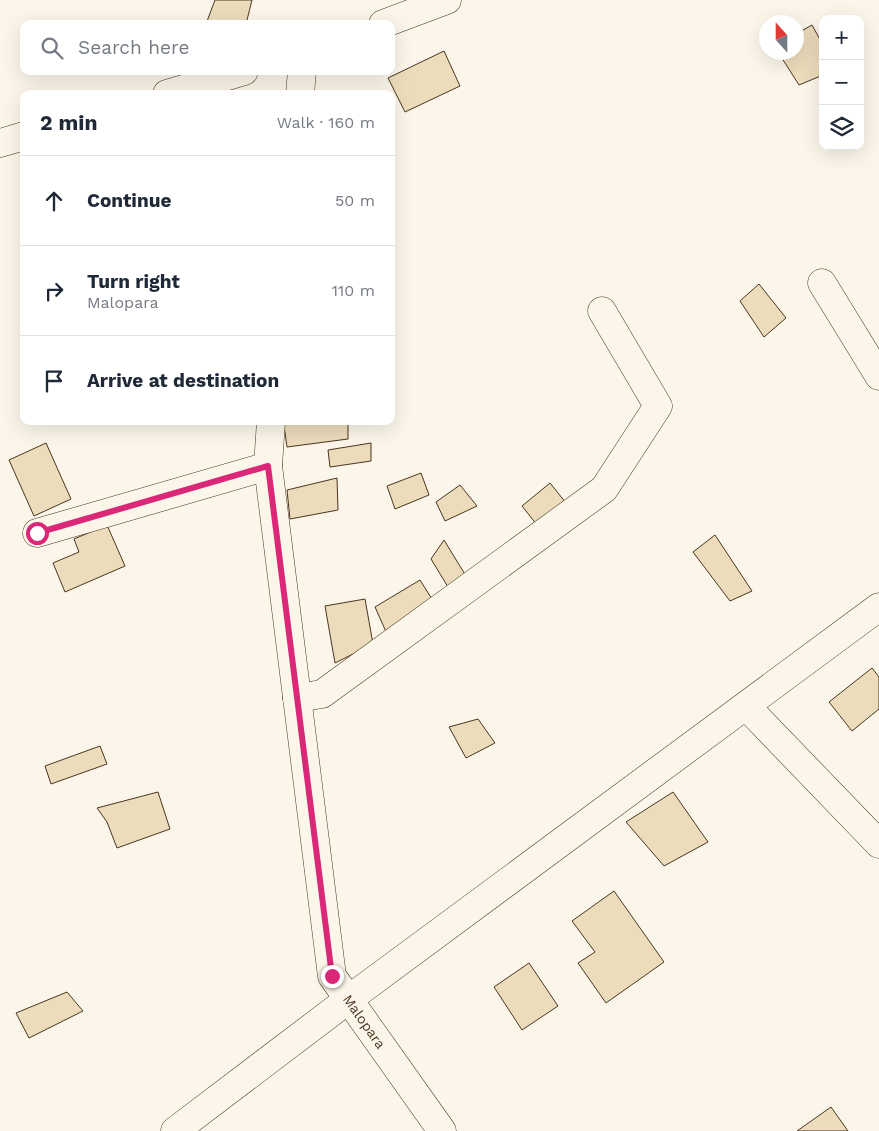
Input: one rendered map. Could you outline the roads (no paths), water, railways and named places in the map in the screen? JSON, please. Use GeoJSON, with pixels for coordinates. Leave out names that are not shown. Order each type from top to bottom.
{"type":"FeatureCollection","features":[{"type":"Feature","properties":{"kind":"street"},"geometry":{"type":"LineString","coordinates":[[394,20],[446,0]]}},
{"type":"Feature","properties":{"kind":"street"},"geometry":{"type":"LineString","coordinates":[[180,90],[231,75]]}},
{"type":"Feature","properties":{"kind":"street"},"geometry":{"type":"LineString","coordinates":[[300,90],[302,75]]}},
{"type":"Feature","properties":{"kind":"street"},"geometry":{"type":"LineString","coordinates":[[0,143],[20,137]]}},
{"type":"Feature","properties":{"kind":"street"},"geometry":{"type":"LineString","coordinates":[[822,283],[879,376]]}},
{"type":"Feature","properties":{"kind":"street"},"geometry":{"type":"LineString","coordinates":[[297,698],[322,694],[604,489],[658,406],[602,311]]}},
{"type":"Feature","properties":{"kind":"street","name":"Malopara"},"geometry":{"type":"LineString","coordinates":[[272,425],[268,466],[332,976],[442,1131]]}},
{"type":"Feature","properties":{"kind":"street"},"geometry":{"type":"LineString","coordinates":[[37,533],[268,466]]}},
{"type":"Feature","properties":{"kind":"street"},"geometry":{"type":"LineString","coordinates":[[175,1131],[879,607]]}},
{"type":"Feature","properties":{"kind":"street"},"geometry":{"type":"LineString","coordinates":[[746,706],[879,844]]}}]}
